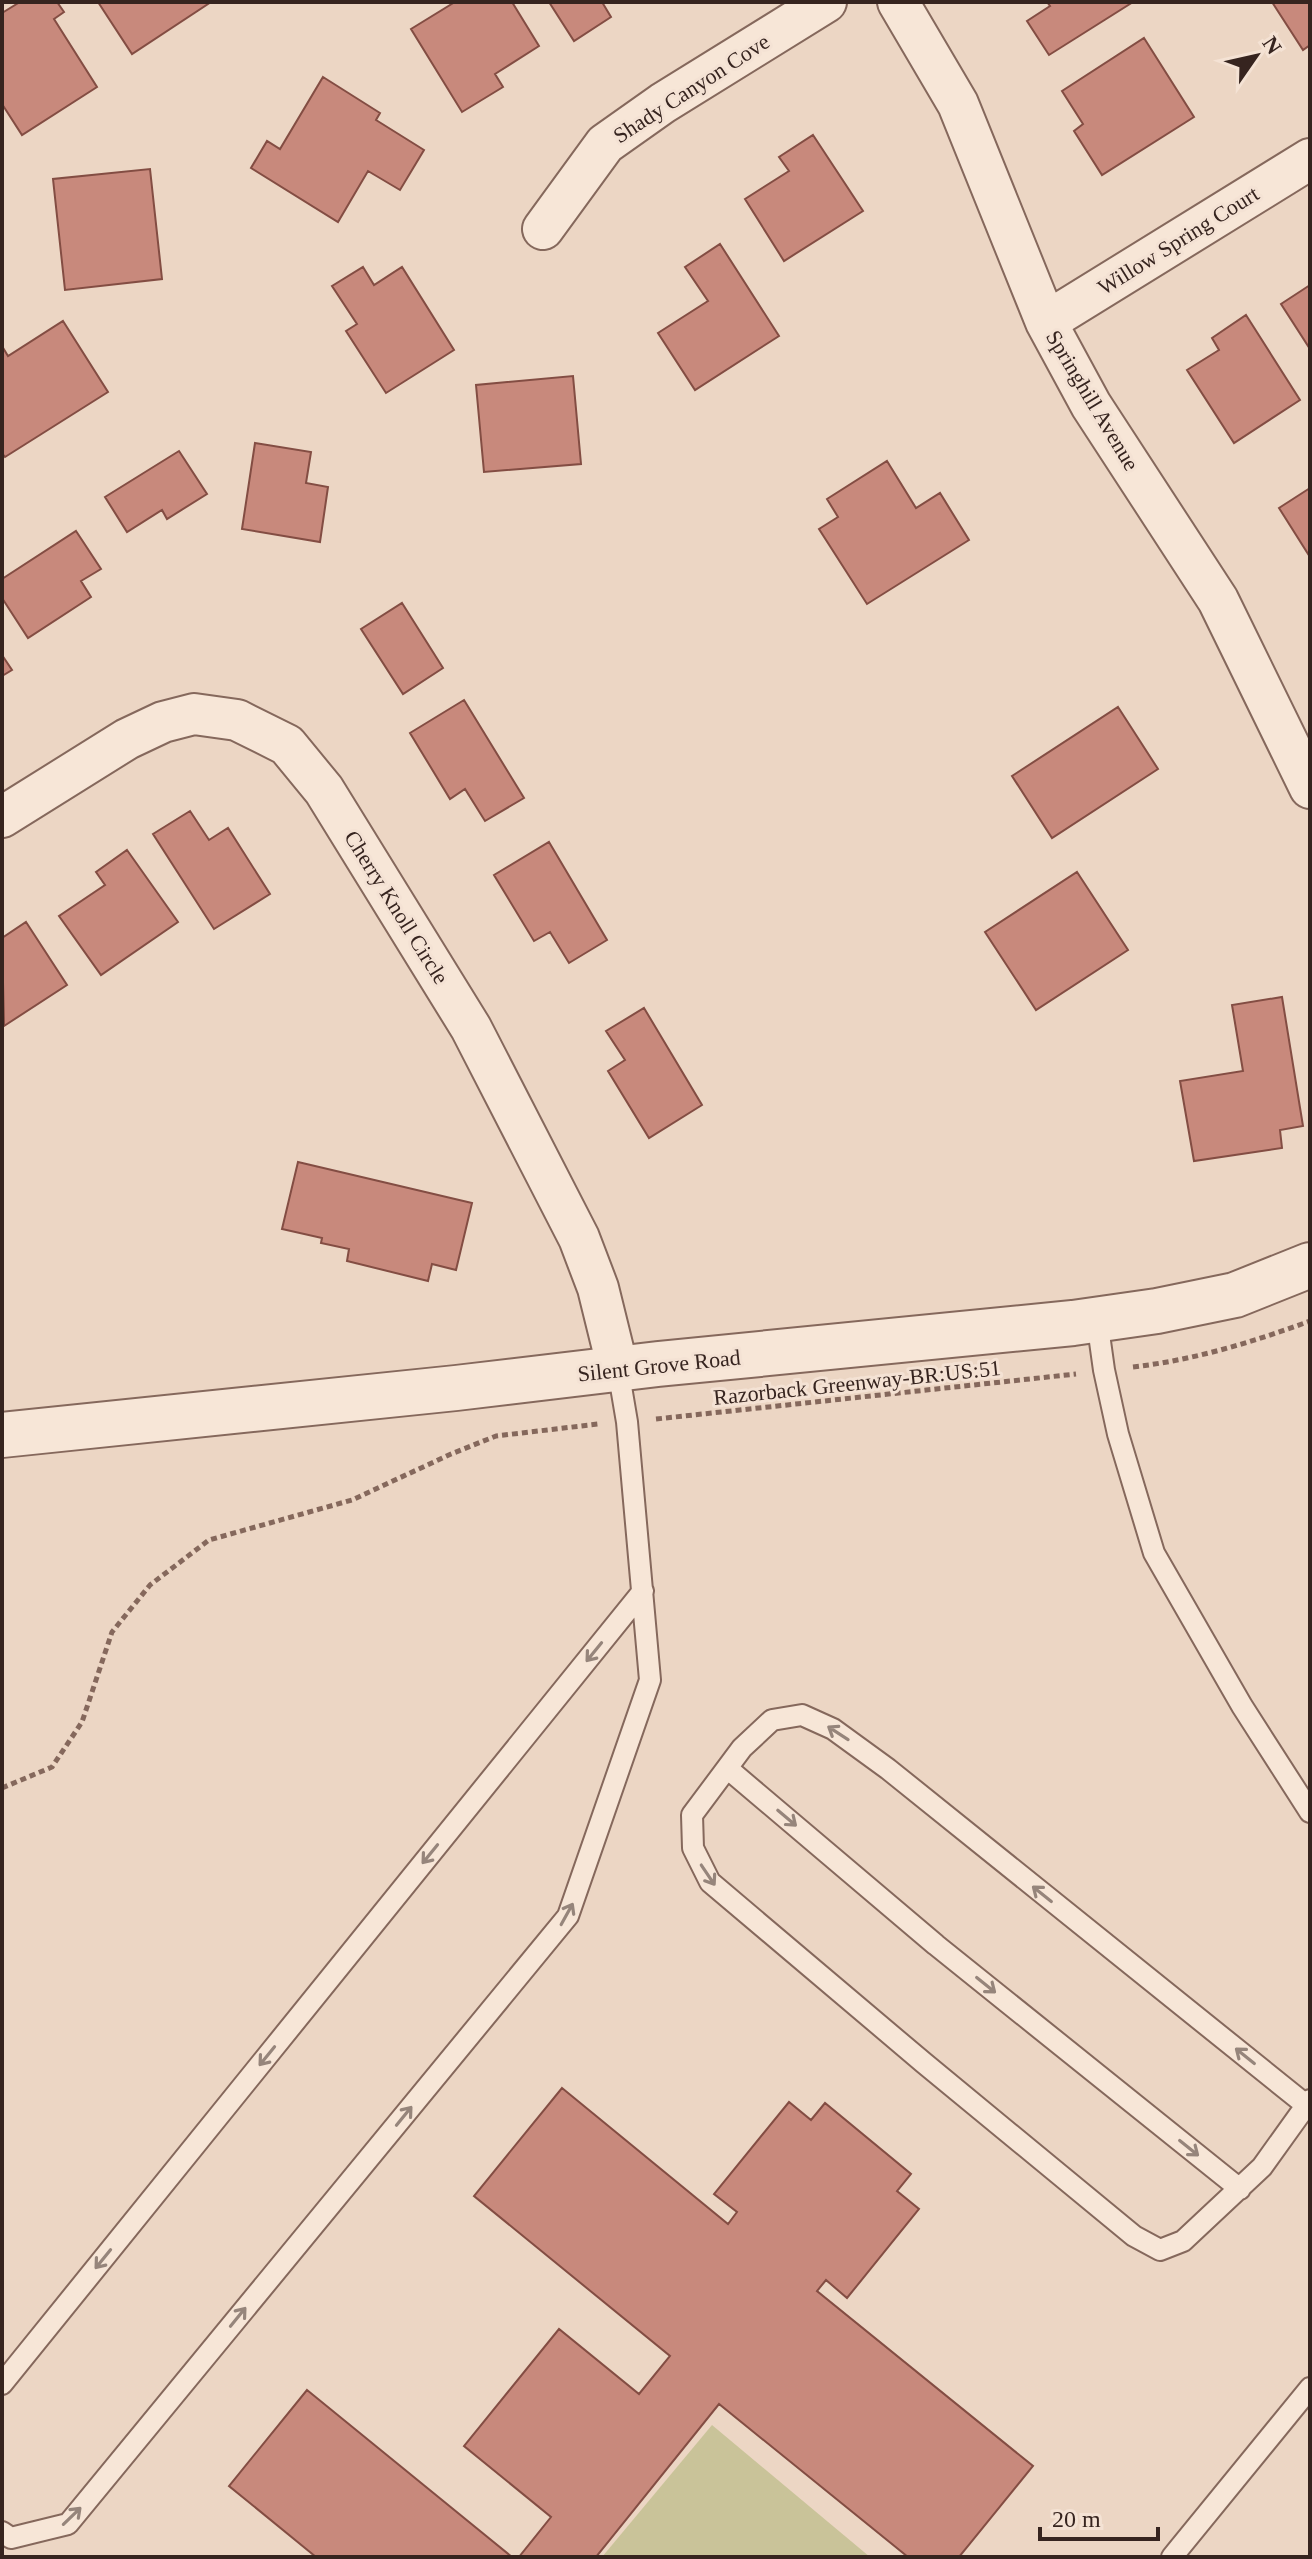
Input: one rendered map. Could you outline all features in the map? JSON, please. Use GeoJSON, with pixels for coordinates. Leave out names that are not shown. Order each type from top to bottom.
{"type":"FeatureCollection","features":[{"type":"Feature","properties":{"kind":"street","name":"Shady Canyon Cove"},"geometry":{"type":"LineString","coordinates":[[543,229],[605,144],[663,103],[826,2]]}},
{"type":"Feature","properties":{"kind":"street","name":"Springhill Avenue"},"geometry":{"type":"LineString","coordinates":[[898,2],[958,104],[1046,322],[1091,405],[1218,600],[1310,788]]}},
{"type":"Feature","properties":{"kind":"street","name":"Willow Spring Court"},"geometry":{"type":"LineString","coordinates":[[1046,322],[1310,159]]}},
{"type":"Feature","properties":{"kind":"street","name":"Cherry Knoll Circle"},"geometry":{"type":"LineString","coordinates":[[2,817],[127,739],[173,719],[194,714],[237,720],[287,745],[324,790],[471,1028],[579,1238],[598,1288],[618,1369]]}},
{"type":"Feature","properties":{"kind":"street","name":"Silent Grove Road"},"geometry":{"type":"LineString","coordinates":[[2,1435],[1097,1320],[1235,1295],[1310,1265]]}},
{"type":"Feature","properties":{"kind":"lane"},"geometry":{"type":"LineString","coordinates":[[1097,1320],[1118,1434],[1154,1553],[1242,1706],[1310,1812]]}},
{"type":"Feature","properties":{"kind":"lane"},"geometry":{"type":"LineString","coordinates":[[2,2532],[11,2538],[68,2524],[568,1916],[650,1680],[627,1422],[618,1369]]}},
{"type":"Feature","properties":{"kind":"lane"},"geometry":{"type":"LineString","coordinates":[[2,2384],[643,1591]]}},
{"type":"Feature","properties":{"kind":"lane"},"geometry":{"type":"LineString","coordinates":[[802,1715],[833,1729],[888,1769],[1308,2102],[1262,2167],[1240,2189],[1183,2241],[1160,2250],[1134,2236],[710,1882],[693,1848],[692,1815],[742,1748],[772,1720],[802,1715]]}},
{"type":"Feature","properties":{"kind":"lane"},"geometry":{"type":"LineString","coordinates":[[727,1768],[936,1945],[1240,2189]]}},
{"type":"Feature","properties":{"kind":"lane"},"geometry":{"type":"LineString","coordinates":[[1172,2557],[1310,2388]]}},
{"type":"Feature","properties":{"kind":"path"},"geometry":{"type":"LineString","coordinates":[[1163,1363],[1268,1336],[1310,1321]]}},
{"type":"Feature","properties":{"kind":"path","name":"Razorback Greenway-BR:US:51"},"geometry":{"type":"LineString","coordinates":[[679,1418],[1038,1379]]}},
{"type":"Feature","properties":{"kind":"path"},"geometry":{"type":"LineString","coordinates":[[2,1788],[52,1767],[82,1722],[112,1632],[150,1585],[209,1540],[352,1500],[496,1436],[556,1428]]}},
{"type":"Feature","properties":{"kind":"shaded area"},"geometry":{"type":"Polygon","coordinates":[[[712,2425],[870,2557],[602,2557],[712,2425]]]}},
{"type":"Feature","properties":{"kind":"building"},"geometry":{"type":"Polygon","coordinates":[[[20,2],[57,2],[64,12],[54,19],[97,87],[22,135],[2,104],[2,13],[20,2]]]}},
{"type":"Feature","properties":{"kind":"building"},"geometry":{"type":"Polygon","coordinates":[[[98,2],[211,2],[132,54],[98,2]]]}},
{"type":"Feature","properties":{"kind":"building"},"geometry":{"type":"Polygon","coordinates":[[[455,2],[512,2],[539,46],[495,74],[503,87],[462,112],[411,29],[455,2]]]}},
{"type":"Feature","properties":{"kind":"building"},"geometry":{"type":"Polygon","coordinates":[[[549,2],[602,2],[611,17],[574,41],[549,2]]]}},
{"type":"Feature","properties":{"kind":"building"},"geometry":{"type":"Polygon","coordinates":[[[1047,2],[1133,2],[1049,55],[1027,21],[1050,6],[1047,2]]]}},
{"type":"Feature","properties":{"kind":"building"},"geometry":{"type":"Polygon","coordinates":[[[1272,2],[1310,2],[1310,45],[1303,50],[1272,2]]]}},
{"type":"Feature","properties":{"kind":"building"},"geometry":{"type":"Polygon","coordinates":[[[1144,38],[1194,117],[1102,175],[1074,131],[1083,124],[1062,91],[1144,38]]]}},
{"type":"Feature","properties":{"kind":"building"},"geometry":{"type":"Polygon","coordinates":[[[323,77],[380,113],[376,120],[424,150],[400,190],[368,171],[338,222],[251,168],[267,141],[280,149],[323,77]]]}},
{"type":"Feature","properties":{"kind":"building"},"geometry":{"type":"Polygon","coordinates":[[[813,135],[863,211],[784,261],[745,199],[789,171],[779,157],[813,135]]]}},
{"type":"Feature","properties":{"kind":"building"},"geometry":{"type":"Polygon","coordinates":[[[150,169],[162,279],[65,290],[53,179],[150,169]]]}},
{"type":"Feature","properties":{"kind":"building"},"geometry":{"type":"Polygon","coordinates":[[[720,244],[779,336],[695,390],[658,333],[708,301],[685,267],[720,244]]]}},
{"type":"Feature","properties":{"kind":"building"},"geometry":{"type":"Polygon","coordinates":[[[363,267],[374,285],[402,267],[454,350],[386,393],[346,331],[357,324],[332,286],[363,267]]]}},
{"type":"Feature","properties":{"kind":"building"},"geometry":{"type":"Polygon","coordinates":[[[1310,285],[1310,349],[1281,304],[1310,285]]]}},
{"type":"Feature","properties":{"kind":"building"},"geometry":{"type":"Polygon","coordinates":[[[1246,315],[1300,400],[1234,443],[1187,370],[1219,350],[1212,338],[1246,315]]]}},
{"type":"Feature","properties":{"kind":"building"},"geometry":{"type":"Polygon","coordinates":[[[63,321],[108,392],[5,457],[2,453],[2,346],[8,356],[63,321]]]}},
{"type":"Feature","properties":{"kind":"building"},"geometry":{"type":"Polygon","coordinates":[[[573,376],[581,464],[484,472],[476,385],[573,376]]]}},
{"type":"Feature","properties":{"kind":"building"},"geometry":{"type":"Polygon","coordinates":[[[255,443],[311,452],[306,483],[328,487],[320,542],[242,529],[255,443]]]}},
{"type":"Feature","properties":{"kind":"building"},"geometry":{"type":"Polygon","coordinates":[[[179,451],[207,494],[167,519],[162,510],[127,532],[105,497],[179,451]]]}},
{"type":"Feature","properties":{"kind":"building"},"geometry":{"type":"Polygon","coordinates":[[[887,461],[916,508],[940,493],[969,540],[867,604],[819,529],[838,517],[827,499],[887,461]]]}},
{"type":"Feature","properties":{"kind":"building"},"geometry":{"type":"Polygon","coordinates":[[[1310,488],[1310,557],[1279,508],[1310,488]]]}},
{"type":"Feature","properties":{"kind":"building"},"geometry":{"type":"Polygon","coordinates":[[[76,531],[101,569],[81,581],[91,597],[28,638],[2,598],[2,579],[76,531]]]}},
{"type":"Feature","properties":{"kind":"building"},"geometry":{"type":"Polygon","coordinates":[[[402,603],[443,668],[403,694],[361,629],[402,603]]]}},
{"type":"Feature","properties":{"kind":"building"},"geometry":{"type":"Polygon","coordinates":[[[2,655],[12,670],[2,676],[2,655]]]}},
{"type":"Feature","properties":{"kind":"building"},"geometry":{"type":"Polygon","coordinates":[[[464,700],[524,798],[485,821],[465,789],[450,799],[410,733],[464,700]]]}},
{"type":"Feature","properties":{"kind":"building"},"geometry":{"type":"Polygon","coordinates":[[[1118,707],[1158,769],[1052,838],[1012,776],[1118,707]]]}},
{"type":"Feature","properties":{"kind":"building"},"geometry":{"type":"Polygon","coordinates":[[[190,811],[209,840],[228,828],[270,894],[214,929],[153,834],[190,811]]]}},
{"type":"Feature","properties":{"kind":"building"},"geometry":{"type":"Polygon","coordinates":[[[549,842],[607,940],[569,963],[550,932],[534,941],[494,875],[549,842]]]}},
{"type":"Feature","properties":{"kind":"building"},"geometry":{"type":"Polygon","coordinates":[[[127,850],[178,922],[101,975],[59,916],[105,885],[96,872],[127,850]]]}},
{"type":"Feature","properties":{"kind":"building"},"geometry":{"type":"Polygon","coordinates":[[[1077,872],[1128,950],[1036,1010],[985,932],[1077,872]]]}},
{"type":"Feature","properties":{"kind":"building"},"geometry":{"type":"Polygon","coordinates":[[[26,922],[67,985],[4,1026],[2,938],[26,922]]]}},
{"type":"Feature","properties":{"kind":"building"},"geometry":{"type":"Polygon","coordinates":[[[1282,997],[1303,1126],[1280,1130],[1282,1148],[1194,1161],[1180,1081],[1243,1071],[1232,1005],[1282,997]]]}},
{"type":"Feature","properties":{"kind":"building"},"geometry":{"type":"Polygon","coordinates":[[[644,1008],[702,1105],[649,1138],[608,1071],[625,1060],[606,1031],[644,1008]]]}},
{"type":"Feature","properties":{"kind":"building"},"geometry":{"type":"Polygon","coordinates":[[[298,1162],[472,1203],[456,1270],[432,1264],[428,1281],[347,1261],[349,1249],[321,1243],[322,1238],[282,1229],[298,1162]]]}},
{"type":"Feature","properties":{"kind":"building"},"geometry":{"type":"Polygon","coordinates":[[[562,2088],[728,2224],[737,2212],[714,2194],[789,2102],[811,2120],[825,2103],[911,2174],[897,2191],[919,2209],[847,2298],[826,2280],[817,2291],[1033,2466],[959,2557],[908,2557],[719,2404],[596,2557],[519,2557],[551,2517],[464,2446],[559,2329],[639,2394],[670,2356],[474,2196],[562,2088]]]}},
{"type":"Feature","properties":{"kind":"building"},"geometry":{"type":"Polygon","coordinates":[[[307,2390],[512,2557],[316,2557],[229,2486],[307,2390]]]}}]}
